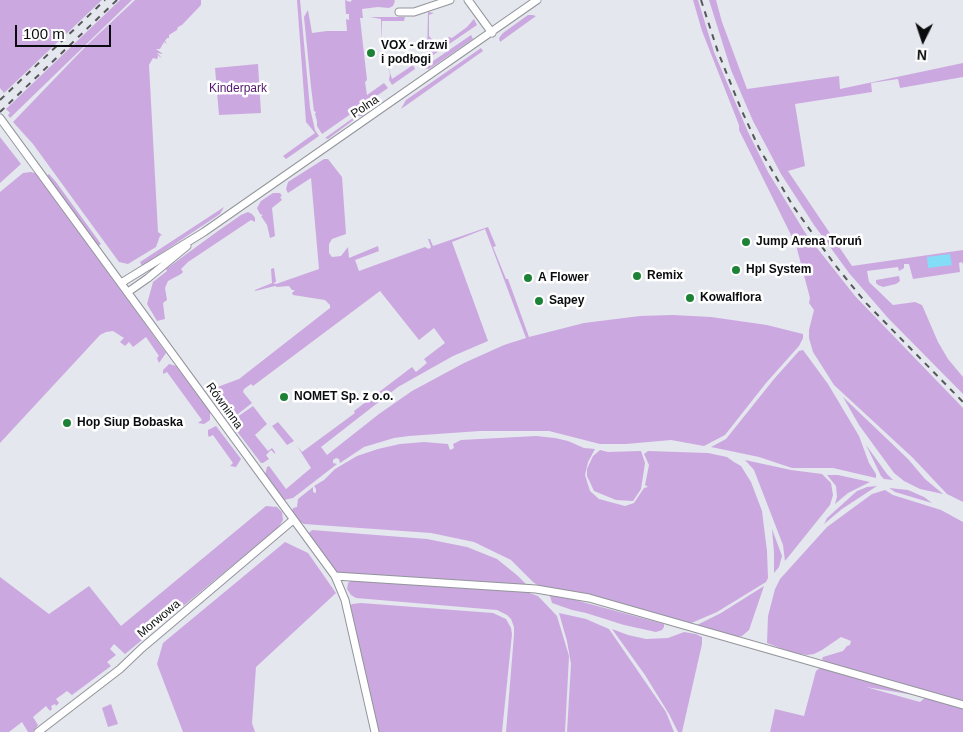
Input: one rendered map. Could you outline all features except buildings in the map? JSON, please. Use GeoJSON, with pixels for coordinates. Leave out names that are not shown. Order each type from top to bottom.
{"type":"FeatureCollection","features":[{"type":"Feature","properties":{"kind":"street"},"geometry":{"type":"LineString","coordinates":[[399,12],[417,11],[450,0]]}},
{"type":"Feature","properties":{"kind":"street"},"geometry":{"type":"LineString","coordinates":[[468,0],[492,32]]}},
{"type":"Feature","properties":{"kind":"street","name":"Polna"},"geometry":{"type":"LineString","coordinates":[[121,283],[204,232],[537,0]]}},
{"type":"Feature","properties":{"kind":"street","name":"Równinna"},"geometry":{"type":"LineString","coordinates":[[0,118],[334,576],[345,600],[374,732]]}},
{"type":"Feature","properties":{"kind":"street","name":"Polna"},"geometry":{"type":"LineString","coordinates":[[128,292],[204,232]]}},
{"type":"Feature","properties":{"kind":"street","name":"Morwowa"},"geometry":{"type":"LineString","coordinates":[[38,732],[120,669],[292,520]]}},
{"type":"Feature","properties":{"kind":"street"},"geometry":{"type":"LineString","coordinates":[[334,576],[536,589],[589,598],[963,705]]}},
{"type":"Feature","properties":{"kind":"green space"},"geometry":{"type":"Polygon","coordinates":[[[0,0],[102,0],[4,93],[0,88],[0,0]]]}},
{"type":"Feature","properties":{"kind":"green space"},"geometry":{"type":"Polygon","coordinates":[[[120,0],[132,0],[10,118],[8,115],[10,113],[6,109],[120,0]]]}},
{"type":"Feature","properties":{"kind":"green space"},"geometry":{"type":"Polygon","coordinates":[[[135,0],[201,0],[201,5],[177,30],[169,35],[169,38],[165,41],[167,44],[164,42],[160,49],[156,49],[163,54],[157,53],[162,58],[157,55],[157,59],[153,58],[149,65],[158,232],[162,235],[156,247],[128,264],[119,262],[33,144],[13,122],[87,45],[135,0]]]}},
{"type":"Feature","properties":{"kind":"green space"},"geometry":{"type":"Polygon","coordinates":[[[297,0],[300,0],[310,108],[315,130],[319,136],[286,159],[283,156],[315,133],[306,122],[297,0]]]}},
{"type":"Feature","properties":{"kind":"green space"},"geometry":{"type":"Polygon","coordinates":[[[345,0],[350,2],[352,0],[395,1],[393,6],[389,8],[362,9],[363,18],[360,18],[367,95],[384,83],[388,88],[322,134],[317,126],[316,112],[314,111],[304,17],[308,10],[312,33],[347,31],[346,19],[349,20],[349,14],[346,14],[345,0]]]}},
{"type":"Feature","properties":{"kind":"green space"},"geometry":{"type":"Polygon","coordinates":[[[693,0],[698,0],[714,52],[748,132],[768,172],[806,234],[855,296],[963,408],[963,502],[947,494],[913,458],[834,385],[813,352],[809,330],[814,310],[809,303],[810,298],[796,245],[739,130],[739,125],[702,31],[693,0]]]}},
{"type":"Feature","properties":{"kind":"green space"},"geometry":{"type":"Polygon","coordinates":[[[709,0],[716,0],[722,22],[747,89],[839,76],[840,89],[963,63],[963,77],[900,88],[898,79],[871,83],[872,92],[795,104],[805,166],[788,171],[852,266],[963,250],[963,265],[962,262],[959,263],[960,272],[913,279],[909,264],[904,264],[904,268],[899,271],[898,267],[867,271],[869,282],[893,305],[915,302],[922,305],[938,342],[948,359],[963,377],[963,394],[888,318],[849,273],[814,225],[781,174],[753,121],[731,70],[709,0]]]}},
{"type":"Feature","properties":{"kind":"green space"},"geometry":{"type":"Polygon","coordinates":[[[428,12],[434,13],[429,15],[429,36],[437,45],[449,37],[452,38],[474,19],[477,25],[420,64],[417,61],[427,54],[428,12]]]}},
{"type":"Feature","properties":{"kind":"green space"},"geometry":{"type":"Polygon","coordinates":[[[528,15],[536,16],[500,42],[499,38],[503,33],[528,15]]]}},
{"type":"Feature","properties":{"kind":"green space"},"geometry":{"type":"Polygon","coordinates":[[[370,17],[405,17],[404,21],[382,21],[381,44],[381,19],[370,17]]]}},
{"type":"Feature","properties":{"kind":"green space"},"geometry":{"type":"Polygon","coordinates":[[[471,35],[473,39],[429,69],[423,68],[471,35]]]}},
{"type":"Feature","properties":{"kind":"green space"},"geometry":{"type":"Polygon","coordinates":[[[381,44],[392,79],[413,65],[415,69],[392,85],[389,80],[390,74],[381,44]]]}},
{"type":"Feature","properties":{"kind":"green space"},"geometry":{"type":"Polygon","coordinates":[[[481,48],[483,51],[401,109],[406,100],[481,48]]]}},
{"type":"Feature","properties":{"kind":"green space","name":"Kinderpark"},"geometry":{"type":"Polygon","coordinates":[[[258,64],[261,113],[219,115],[215,68],[258,64]]]}},
{"type":"Feature","properties":{"kind":"green space"},"geometry":{"type":"Polygon","coordinates":[[[367,108],[369,111],[328,139],[325,138],[367,108]]]}},
{"type":"Feature","properties":{"kind":"green space"},"geometry":{"type":"Polygon","coordinates":[[[0,137],[21,164],[0,183],[0,137]]]}},
{"type":"Feature","properties":{"kind":"green space"},"geometry":{"type":"Polygon","coordinates":[[[324,159],[328,159],[342,177],[346,234],[332,239],[329,244],[329,253],[332,257],[341,256],[348,247],[349,258],[378,246],[379,251],[355,260],[359,271],[425,247],[429,249],[431,247],[428,239],[430,239],[433,246],[488,227],[496,246],[493,247],[506,279],[508,279],[529,337],[584,323],[640,316],[673,315],[711,317],[767,325],[803,334],[803,338],[799,346],[766,383],[725,435],[704,446],[671,440],[600,444],[549,431],[480,431],[409,436],[394,438],[364,447],[340,463],[339,459],[336,458],[333,460],[333,463],[337,464],[293,498],[284,500],[265,475],[267,467],[269,466],[286,489],[311,468],[297,446],[302,452],[355,413],[354,411],[412,367],[416,372],[427,363],[424,359],[445,343],[434,328],[419,340],[380,291],[253,386],[251,384],[244,389],[243,392],[252,403],[229,421],[210,394],[212,389],[239,379],[330,308],[330,305],[325,300],[293,295],[292,293],[295,290],[292,290],[289,286],[275,286],[255,291],[272,283],[271,269],[274,268],[276,282],[273,283],[276,284],[319,269],[311,178],[288,193],[286,189],[288,182],[324,159]],[[485,229],[452,242],[488,341],[453,356],[398,387],[321,447],[327,455],[412,391],[464,363],[504,345],[526,338],[485,229]]]}},
{"type":"Feature","properties":{"kind":"green space"},"geometry":{"type":"Polygon","coordinates":[[[31,172],[38,174],[166,353],[159,363],[157,358],[159,356],[146,337],[133,347],[129,342],[125,346],[120,342],[124,338],[113,331],[100,335],[0,443],[0,192],[23,173],[31,172]]]}},
{"type":"Feature","properties":{"kind":"green space"},"geometry":{"type":"Polygon","coordinates":[[[49,174],[101,244],[98,246],[47,176],[49,174]]]}},
{"type":"Feature","properties":{"kind":"green space"},"geometry":{"type":"Polygon","coordinates":[[[273,193],[280,193],[282,200],[272,208],[275,236],[270,238],[267,225],[261,216],[263,215],[260,214],[257,208],[261,201],[273,193]]]}},
{"type":"Feature","properties":{"kind":"green space"},"geometry":{"type":"Polygon","coordinates":[[[224,207],[220,214],[142,266],[140,262],[224,207]]]}},
{"type":"Feature","properties":{"kind":"green space"},"geometry":{"type":"Polygon","coordinates":[[[248,212],[255,218],[255,222],[251,220],[188,262],[181,269],[183,272],[181,274],[168,281],[165,288],[167,300],[163,303],[165,319],[157,321],[147,304],[153,282],[167,271],[166,269],[241,215],[248,212]]]}},
{"type":"Feature","properties":{"kind":"green space"},"geometry":{"type":"Polygon","coordinates":[[[899,276],[900,281],[896,284],[883,287],[876,283],[876,280],[899,276]]]}},
{"type":"Feature","properties":{"kind":"green space"},"geometry":{"type":"Polygon","coordinates":[[[803,350],[828,384],[859,436],[869,463],[876,474],[876,478],[833,468],[792,468],[759,457],[711,447],[726,439],[774,379],[799,351],[803,350]]]}},
{"type":"Feature","properties":{"kind":"green space"},"geometry":{"type":"Polygon","coordinates":[[[169,364],[176,366],[210,412],[210,420],[204,424],[198,423],[202,420],[167,372],[163,374],[163,370],[169,364]]]}},
{"type":"Feature","properties":{"kind":"green space"},"geometry":{"type":"Polygon","coordinates":[[[843,397],[908,459],[925,479],[943,494],[920,489],[904,481],[894,473],[859,425],[843,397]]]}},
{"type":"Feature","properties":{"kind":"green space"},"geometry":{"type":"Polygon","coordinates":[[[253,406],[267,424],[255,435],[268,451],[272,448],[275,452],[275,454],[271,450],[266,455],[269,459],[263,463],[261,463],[230,422],[253,406]]]}},
{"type":"Feature","properties":{"kind":"green space"},"geometry":{"type":"Polygon","coordinates":[[[278,422],[294,441],[287,445],[272,426],[278,422]]]}},
{"type":"Feature","properties":{"kind":"green space"},"geometry":{"type":"Polygon","coordinates":[[[216,426],[241,459],[236,467],[230,466],[233,463],[213,435],[209,437],[208,435],[208,430],[216,426]]]}},
{"type":"Feature","properties":{"kind":"green space"},"geometry":{"type":"Polygon","coordinates":[[[536,436],[555,438],[584,448],[595,449],[588,462],[585,475],[590,491],[599,499],[625,506],[634,503],[644,488],[648,487],[645,485],[649,465],[644,454],[648,451],[708,453],[727,457],[741,466],[751,482],[762,511],[767,551],[768,578],[766,582],[717,612],[689,624],[542,588],[533,582],[511,560],[474,542],[431,533],[304,524],[298,521],[292,511],[293,508],[297,507],[298,499],[313,487],[313,492],[316,493],[314,486],[324,480],[335,469],[357,456],[378,449],[400,444],[424,442],[448,444],[450,450],[454,448],[453,444],[461,440],[536,436]]]}},
{"type":"Feature","properties":{"kind":"green space"},"geometry":{"type":"Polygon","coordinates":[[[866,445],[893,480],[884,479],[881,476],[866,445]]]}},
{"type":"Feature","properties":{"kind":"green space"},"geometry":{"type":"Polygon","coordinates":[[[600,450],[608,452],[641,451],[645,463],[641,489],[633,501],[616,500],[594,491],[587,476],[587,469],[593,456],[600,450]]]}},
{"type":"Feature","properties":{"kind":"green space"},"geometry":{"type":"Polygon","coordinates":[[[745,460],[791,470],[822,474],[831,483],[833,495],[830,505],[785,561],[783,545],[754,470],[745,460]]]}},
{"type":"Feature","properties":{"kind":"green space"},"geometry":{"type":"Polygon","coordinates":[[[827,475],[838,475],[870,482],[848,493],[835,504],[837,497],[836,486],[827,475]]]}},
{"type":"Feature","properties":{"kind":"green space"},"geometry":{"type":"Polygon","coordinates":[[[877,486],[842,509],[824,524],[827,518],[857,491],[877,486]]]}},
{"type":"Feature","properties":{"kind":"green space"},"geometry":{"type":"Polygon","coordinates":[[[889,488],[908,490],[932,503],[895,492],[889,488]]]}},
{"type":"Feature","properties":{"kind":"green space"},"geometry":{"type":"Polygon","coordinates":[[[885,490],[893,495],[941,510],[963,522],[963,701],[825,662],[822,659],[823,657],[843,651],[850,645],[851,641],[841,637],[822,650],[807,655],[793,653],[767,643],[768,616],[775,589],[780,579],[827,527],[872,494],[885,490]]]}},
{"type":"Feature","properties":{"kind":"green space"},"geometry":{"type":"Polygon","coordinates":[[[266,506],[277,507],[282,512],[283,520],[278,528],[125,654],[114,644],[110,649],[116,655],[107,662],[111,666],[72,695],[67,691],[56,699],[59,703],[56,706],[55,704],[51,706],[52,709],[50,711],[46,706],[33,717],[38,725],[33,732],[28,732],[22,722],[9,732],[0,732],[0,577],[49,614],[89,586],[121,626],[266,506]]]}},
{"type":"Feature","properties":{"kind":"green space"},"geometry":{"type":"Polygon","coordinates":[[[772,529],[782,556],[779,567],[774,573],[774,553],[772,529]]]}},
{"type":"Feature","properties":{"kind":"green space"},"geometry":{"type":"Polygon","coordinates":[[[312,530],[427,539],[467,547],[497,559],[527,585],[340,573],[335,571],[308,534],[312,530]]]}},
{"type":"Feature","properties":{"kind":"green space"},"geometry":{"type":"Polygon","coordinates":[[[285,542],[308,553],[336,593],[256,667],[252,723],[255,732],[183,732],[157,664],[163,643],[285,542]]]}},
{"type":"Feature","properties":{"kind":"green space"},"geometry":{"type":"Polygon","coordinates":[[[352,580],[521,590],[538,596],[557,616],[569,656],[565,732],[506,732],[514,635],[514,627],[507,615],[497,610],[356,598],[347,589],[348,583],[352,580]]]}},
{"type":"Feature","properties":{"kind":"green space"},"geometry":{"type":"Polygon","coordinates":[[[764,586],[749,630],[742,636],[737,637],[697,625],[721,613],[764,586]]]}},
{"type":"Feature","properties":{"kind":"green space"},"geometry":{"type":"Polygon","coordinates":[[[553,594],[664,624],[664,627],[656,632],[572,610],[552,603],[550,596],[553,594]]]}},
{"type":"Feature","properties":{"kind":"green space"},"geometry":{"type":"Polygon","coordinates":[[[361,603],[493,613],[506,619],[512,634],[502,732],[376,732],[350,610],[352,604],[361,603]]]}},
{"type":"Feature","properties":{"kind":"green space"},"geometry":{"type":"Polygon","coordinates":[[[559,613],[586,619],[609,629],[666,712],[674,732],[567,732],[571,664],[559,613]]]}},
{"type":"Feature","properties":{"kind":"green space"},"geometry":{"type":"Polygon","coordinates":[[[612,629],[646,639],[668,638],[684,632],[702,637],[682,732],[678,732],[645,675],[612,629]]]}},
{"type":"Feature","properties":{"kind":"green space"},"geometry":{"type":"Polygon","coordinates":[[[821,667],[923,697],[866,687],[920,702],[926,697],[963,708],[963,732],[770,732],[775,709],[804,716],[816,671],[821,667]]]}},
{"type":"Feature","properties":{"kind":"green space"},"geometry":{"type":"Polygon","coordinates":[[[111,704],[118,724],[108,727],[102,708],[111,704]]]}},
{"type":"Feature","properties":{"kind":"water"},"geometry":{"type":"Polygon","coordinates":[[[950,254],[952,265],[928,268],[927,257],[950,254]]]}},
{"type":"Feature","properties":{"kind":"railway"},"geometry":{"type":"LineString","coordinates":[[0,100],[105,0]]}},
{"type":"Feature","properties":{"kind":"railway"},"geometry":{"type":"LineString","coordinates":[[0,112],[117,0]]}},
{"type":"Feature","properties":{"kind":"railway"},"geometry":{"type":"LineString","coordinates":[[701,0],[718,52],[741,109],[759,148],[793,206],[835,265],[866,303],[963,402]]}},
{"type":"Feature","properties":{"kind":"place","name":"VOX - drzwi i podłogi"},"geometry":{"type":"Point","coordinates":[371,53]}},
{"type":"Feature","properties":{"kind":"place","name":"Jump Arena Toruń"},"geometry":{"type":"Point","coordinates":[746,242]}},
{"type":"Feature","properties":{"kind":"place","name":"Hpl System"},"geometry":{"type":"Point","coordinates":[736,270]}},
{"type":"Feature","properties":{"kind":"place","name":"Remix"},"geometry":{"type":"Point","coordinates":[637,276]}},
{"type":"Feature","properties":{"kind":"place","name":"A Flower"},"geometry":{"type":"Point","coordinates":[528,278]}},
{"type":"Feature","properties":{"kind":"place","name":"Kowalflora"},"geometry":{"type":"Point","coordinates":[690,298]}},
{"type":"Feature","properties":{"kind":"place","name":"Sapey"},"geometry":{"type":"Point","coordinates":[539,301]}},
{"type":"Feature","properties":{"kind":"place","name":"NOMET Sp. z o.o."},"geometry":{"type":"Point","coordinates":[284,397]}},
{"type":"Feature","properties":{"kind":"place","name":"Hop Siup Bobaska"},"geometry":{"type":"Point","coordinates":[67,423]}}]}
